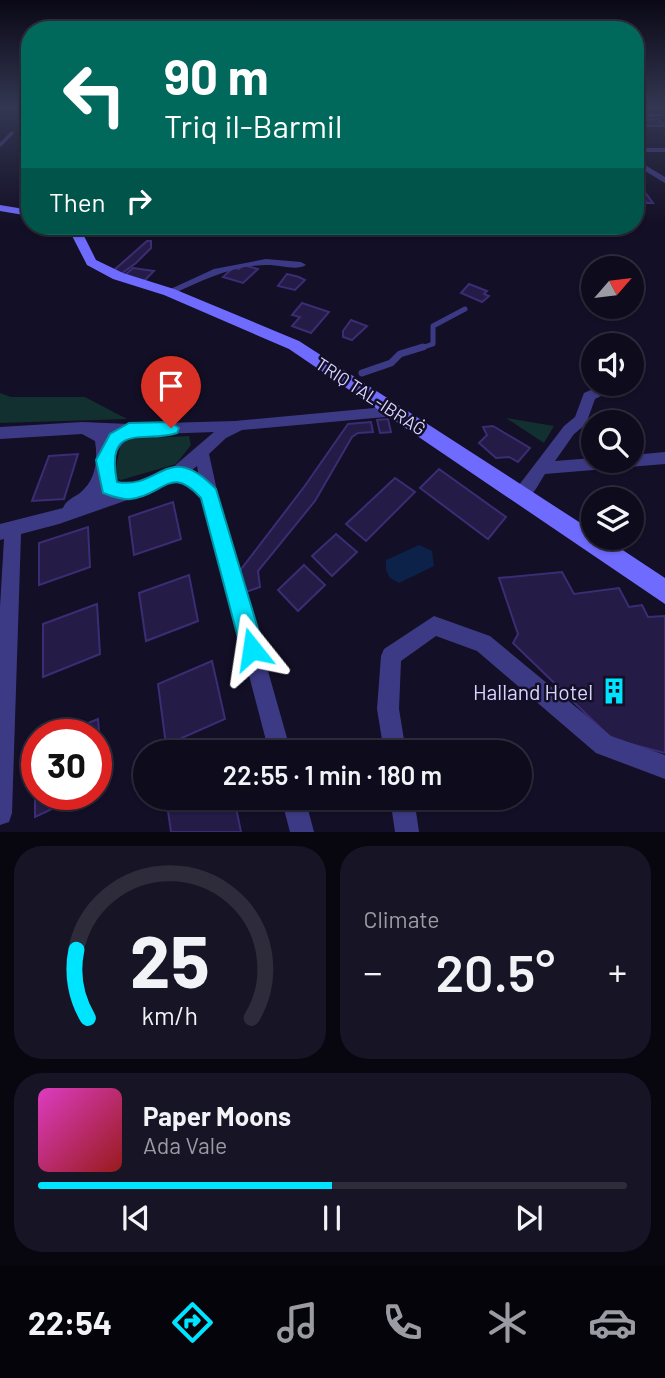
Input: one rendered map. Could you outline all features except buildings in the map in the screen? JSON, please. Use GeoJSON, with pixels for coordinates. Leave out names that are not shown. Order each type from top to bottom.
{"type":"FeatureCollection","features":[{"type":"Feature","properties":{"kind":"main road"},"geometry":{"type":"LineString","coordinates":[[0,208],[21,212]]}},
{"type":"Feature","properties":{"kind":"main road","name":"TRIQ TAL-IBRAĠ"},"geometry":{"type":"LineString","coordinates":[[78,235],[91,262],[118,276],[169,292],[294,345],[522,494],[665,592]]}},
{"type":"Feature","properties":{"kind":"street"},"geometry":{"type":"LineString","coordinates":[[644,150],[665,150]]}},
{"type":"Feature","properties":{"kind":"street"},"geometry":{"type":"LineString","coordinates":[[644,167],[665,181]]}},
{"type":"Feature","properties":{"kind":"street"},"geometry":{"type":"LineString","coordinates":[[169,292],[233,265],[271,261],[301,265]]}},
{"type":"Feature","properties":{"kind":"street"},"geometry":{"type":"LineString","coordinates":[[522,494],[569,429],[581,420],[589,396]]}},
{"type":"Feature","properties":{"kind":"street"},"geometry":{"type":"LineString","coordinates":[[0,433],[82,428],[192,428],[396,411]]}},
{"type":"Feature","properties":{"kind":"street"},"geometry":{"type":"LineString","coordinates":[[0,813],[6,531],[130,492],[177,473],[224,431],[240,425]]}},
{"type":"Feature","properties":{"kind":"street"},"geometry":{"type":"LineString","coordinates":[[82,428],[102,438],[109,488],[130,492]]}},
{"type":"Feature","properties":{"kind":"street"},"geometry":{"type":"LineString","coordinates":[[192,428],[206,436],[210,495],[278,740]]}},
{"type":"Feature","properties":{"kind":"street"},"geometry":{"type":"LineString","coordinates":[[59,516],[90,494],[116,438],[129,430]]}},
{"type":"Feature","properties":{"kind":"street"},"geometry":{"type":"LineString","coordinates":[[543,468],[665,458]]}},
{"type":"Feature","properties":{"kind":"street"},"geometry":{"type":"LineString","coordinates":[[177,473],[194,478],[210,495]]}},
{"type":"Feature","properties":{"kind":"street"},"geometry":{"type":"LineString","coordinates":[[393,740],[388,709],[391,656],[435,626],[483,643],[604,745],[665,767]]}},
{"type":"Feature","properties":{"kind":"street"},"geometry":{"type":"LineString","coordinates":[[296,810],[302,832]]}},
{"type":"Feature","properties":{"kind":"street"},"geometry":{"type":"LineString","coordinates":[[404,810],[407,832]]}},
{"type":"Feature","properties":{"kind":"lane"},"geometry":{"type":"LineString","coordinates":[[362,373],[391,363],[400,354],[433,344],[433,326],[465,309]]}},
{"type":"Feature","properties":{"kind":"green space"},"geometry":{"type":"Polygon","coordinates":[[[0,393],[11,397],[85,397],[127,419],[0,423],[0,393]]]}},
{"type":"Feature","properties":{"kind":"green space"},"geometry":{"type":"Polygon","coordinates":[[[506,418],[554,426],[544,443],[506,418]]]}},
{"type":"Feature","properties":{"kind":"green space"},"geometry":{"type":"Polygon","coordinates":[[[189,436],[191,445],[176,464],[121,480],[114,478],[121,442],[128,439],[189,436]]]}},
{"type":"Feature","properties":{"kind":"water"},"geometry":{"type":"Polygon","coordinates":[[[419,545],[432,551],[434,566],[399,583],[390,578],[386,570],[386,560],[419,545]]]}},
{"type":"Feature","properties":{"kind":"place","name":"Halland Hotel"},"geometry":{"type":"Point","coordinates":[614,691]}},
{"type":"Feature","properties":{"kind":"route"},"geometry":{"type":"LineString","coordinates":[[171,428],[129,430],[116,438],[104,460],[109,488],[130,492],[177,473],[194,478],[210,495],[252,649]]}}]}
